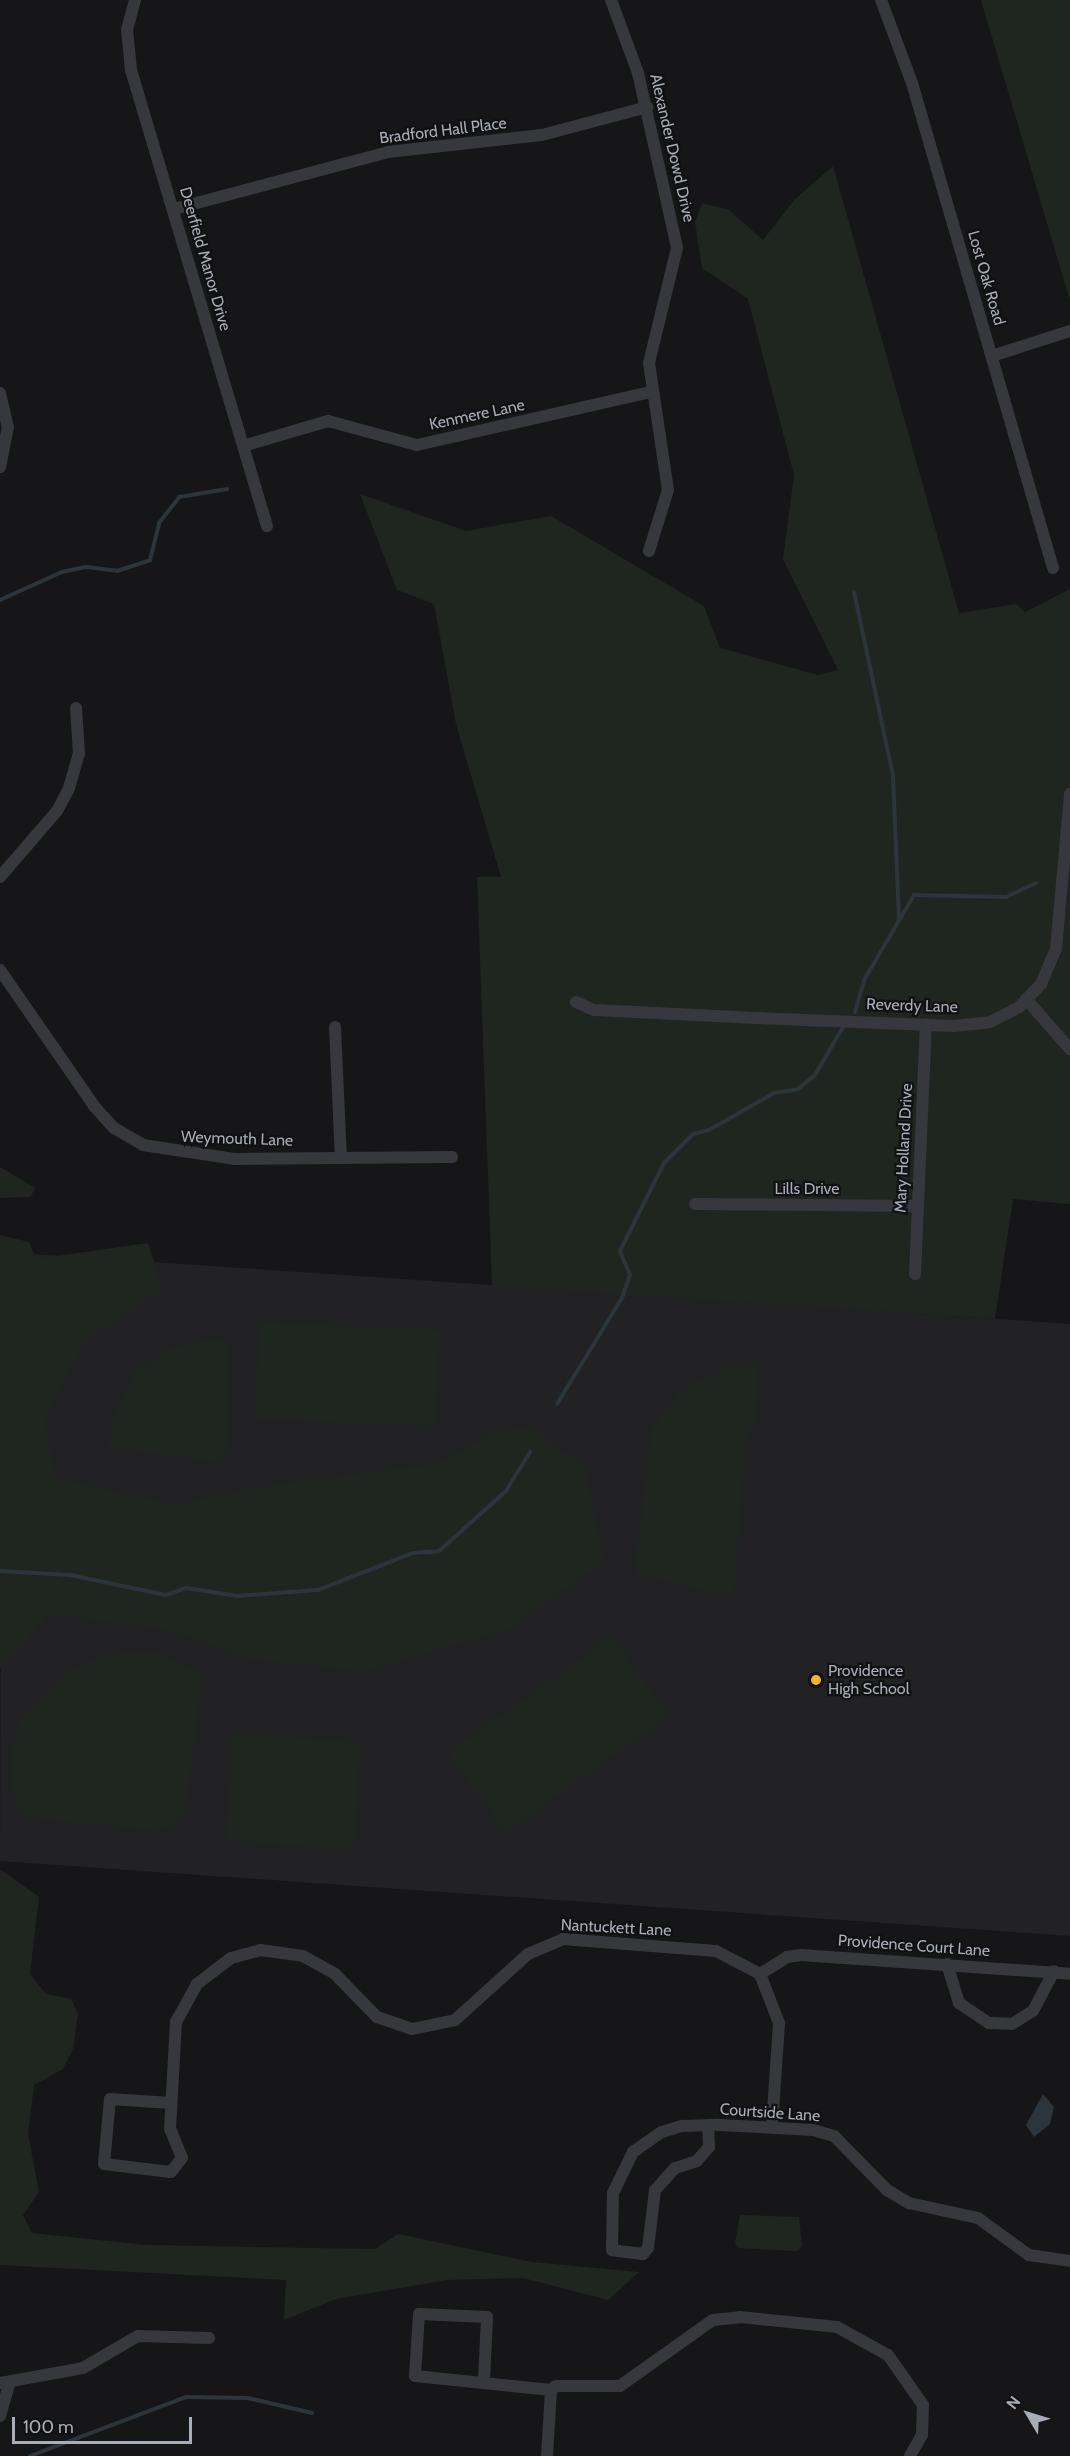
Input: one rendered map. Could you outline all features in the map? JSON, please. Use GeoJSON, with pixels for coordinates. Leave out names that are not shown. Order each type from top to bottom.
{"type":"FeatureCollection","features":[{"type":"Feature","properties":{"kind":"street","name":"Deerfield Manor Drive"},"geometry":{"type":"LineString","coordinates":[[135,0],[127,29],[131,70],[267,526]]}},
{"type":"Feature","properties":{"kind":"street","name":"Alexander Dowd Drive"},"geometry":{"type":"LineString","coordinates":[[611,0],[647,106],[677,248],[649,363],[651,392],[666,454],[668,490],[649,551]]}},
{"type":"Feature","properties":{"kind":"street","name":"Lost Oak Road"},"geometry":{"type":"LineString","coordinates":[[881,0],[912,83],[1053,568]]}},
{"type":"Feature","properties":{"kind":"street","name":"Bradford Hall Place"},"geometry":{"type":"LineString","coordinates":[[174,209],[388,152],[543,135],[647,106]]}},
{"type":"Feature","properties":{"kind":"street"},"geometry":{"type":"LineString","coordinates":[[992,356],[1070,331]]}},
{"type":"Feature","properties":{"kind":"street","name":"Kenmere Lane"},"geometry":{"type":"LineString","coordinates":[[243,446],[328,421],[417,445],[651,392]]}},
{"type":"Feature","properties":{"kind":"street"},"geometry":{"type":"LineString","coordinates":[[0,393],[8,427],[0,467]]}},
{"type":"Feature","properties":{"kind":"street"},"geometry":{"type":"LineString","coordinates":[[0,878],[65,798],[79,754],[76,708]]}},
{"type":"Feature","properties":{"kind":"street","name":"Reverdy Lane"},"geometry":{"type":"LineString","coordinates":[[576,1002],[594,1010],[926,1024],[990,1022],[1026,999],[1041,984],[1056,950],[1070,794]]}},
{"type":"Feature","properties":{"kind":"street","name":"Weymouth Lane"},"geometry":{"type":"LineString","coordinates":[[0,970],[94,1106],[122,1134],[162,1151],[192,1155],[341,1158],[452,1157]]}},
{"type":"Feature","properties":{"kind":"street"},"geometry":{"type":"LineString","coordinates":[[1026,999],[1070,1049]]}},
{"type":"Feature","properties":{"kind":"street","name":"Mary Holland Drive"},"geometry":{"type":"LineString","coordinates":[[915,1274],[926,1024]]}},
{"type":"Feature","properties":{"kind":"street"},"geometry":{"type":"LineString","coordinates":[[335,1027],[341,1158]]}},
{"type":"Feature","properties":{"kind":"street","name":"Lills Drive"},"geometry":{"type":"LineString","coordinates":[[696,1204],[918,1206]]}},
{"type":"Feature","properties":{"kind":"street","name":"Nantuckett Lane"},"geometry":{"type":"LineString","coordinates":[[171,2103],[110,2099],[104,2164],[171,2172],[182,2158],[171,2139],[171,2103],[174,2034],[182,2006],[217,1965],[260,1950],[316,1961],[377,2017],[412,2029],[455,2020],[528,1954],[552,1941],[716,1950],[760,1974]]}},
{"type":"Feature","properties":{"kind":"street","name":"Providence Court Lane"},"geometry":{"type":"LineString","coordinates":[[760,1974],[787,1957],[801,1955],[1054,1971],[1070,1974]]}},
{"type":"Feature","properties":{"kind":"street"},"geometry":{"type":"LineString","coordinates":[[947,1964],[959,2003],[988,2023],[1012,2024],[1033,2011],[1054,1971]]}},
{"type":"Feature","properties":{"kind":"street"},"geometry":{"type":"LineString","coordinates":[[760,1974],[779,2023],[772,2127]]}},
{"type":"Feature","properties":{"kind":"street","name":"Courtside Lane"},"geometry":{"type":"LineString","coordinates":[[708,2126],[709,2147],[697,2161],[675,2168],[655,2190],[643,2254],[612,2250],[610,2239],[613,2193],[633,2152],[662,2132],[708,2126],[772,2127],[834,2136],[887,2190],[909,2203],[978,2218],[1029,2255],[1070,2261]]}},
{"type":"Feature","properties":{"kind":"street"},"geometry":{"type":"LineString","coordinates":[[484,2381],[487,2317],[418,2314],[415,2376],[484,2381],[551,2390],[630,2381],[713,2320],[815,2322],[855,2334],[900,2368],[925,2416],[910,2456]]}},
{"type":"Feature","properties":{"kind":"street"},"geometry":{"type":"LineString","coordinates":[[0,2416],[5,2383],[82,2368],[138,2336],[209,2338]]}},
{"type":"Feature","properties":{"kind":"street"},"geometry":{"type":"LineString","coordinates":[[547,2456],[551,2390]]}},
{"type":"Feature","properties":{"kind":"shaded area"},"geometry":{"type":"Polygon","coordinates":[[[981,0],[1070,0],[1070,301],[981,0]]]}},
{"type":"Feature","properties":{"kind":"shaded area"},"geometry":{"type":"Polygon","coordinates":[[[833,166],[959,613],[1016,604],[1025,612],[1070,589],[1070,1204],[1013,1199],[995,1319],[492,1286],[477,877],[501,877],[456,724],[434,604],[397,590],[360,494],[466,531],[551,516],[704,606],[720,648],[818,675],[838,670],[783,559],[794,475],[748,299],[702,268],[695,222],[702,203],[729,210],[763,240],[795,199],[833,166]]]}},
{"type":"Feature","properties":{"kind":"shaded area"},"geometry":{"type":"Polygon","coordinates":[[[0,1167],[36,1188],[30,1197],[0,1198],[0,1167]]]}},
{"type":"Feature","properties":{"kind":"shaded area"},"geometry":{"type":"Polygon","coordinates":[[[0,1235],[29,1242],[36,1259],[148,1243],[163,1289],[85,1342],[45,1418],[55,1478],[176,1505],[250,1488],[439,1463],[496,1431],[530,1427],[585,1467],[604,1562],[507,1630],[363,1672],[250,1659],[172,1631],[49,1614],[0,1669],[0,1235]]]}},
{"type":"Feature","properties":{"kind":"shaded area"},"geometry":{"type":"Polygon","coordinates":[[[2,1252],[1070,1324],[1070,1936],[0,1861],[2,1252]]]}},
{"type":"Feature","properties":{"kind":"shaded area"},"geometry":{"type":"Polygon","coordinates":[[[259,1322],[440,1330],[435,1427],[255,1419],[259,1322]]]}},
{"type":"Feature","properties":{"kind":"shaded area"},"geometry":{"type":"Polygon","coordinates":[[[199,1341],[229,1341],[227,1452],[217,1462],[108,1448],[113,1416],[136,1373],[166,1350],[199,1341]]]}},
{"type":"Feature","properties":{"kind":"shaded area"},"geometry":{"type":"Polygon","coordinates":[[[728,1367],[759,1367],[755,1424],[746,1438],[735,1588],[729,1596],[634,1574],[652,1428],[682,1389],[728,1367]]]}},
{"type":"Feature","properties":{"kind":"shaded area"},"geometry":{"type":"Polygon","coordinates":[[[612,1636],[669,1716],[506,1833],[448,1753],[612,1636]]]}},
{"type":"Feature","properties":{"kind":"shaded area"},"geometry":{"type":"Polygon","coordinates":[[[128,1652],[158,1652],[203,1676],[185,1814],[162,1831],[27,1818],[18,1809],[11,1783],[14,1733],[22,1718],[67,1672],[98,1657],[128,1652]]]}},
{"type":"Feature","properties":{"kind":"shaded area"},"geometry":{"type":"Polygon","coordinates":[[[233,1734],[361,1742],[354,1850],[225,1841],[233,1734]]]}},
{"type":"Feature","properties":{"kind":"shaded area"},"geometry":{"type":"Polygon","coordinates":[[[0,1869],[39,1897],[30,1974],[46,1994],[71,1999],[78,2014],[73,2049],[63,2069],[34,2085],[28,2134],[39,2192],[23,2215],[32,2233],[146,2245],[375,2249],[398,2234],[532,2262],[639,2272],[608,2300],[523,2278],[447,2280],[336,2299],[284,2320],[286,2280],[0,2265],[0,1869]]]}},
{"type":"Feature","properties":{"kind":"shaded area"},"geometry":{"type":"Polygon","coordinates":[[[1043,2094],[1054,2107],[1050,2124],[1034,2137],[1026,2125],[1043,2094]]]}},
{"type":"Feature","properties":{"kind":"shaded area"},"geometry":{"type":"Polygon","coordinates":[[[740,2215],[799,2217],[802,2246],[797,2251],[739,2248],[735,2243],[740,2215]]]}},
{"type":"Feature","properties":{"kind":"waterway"},"geometry":{"type":"LineString","coordinates":[[0,600],[62,572],[86,567],[117,571],[150,560],[159,523],[179,497],[227,489]]}},
{"type":"Feature","properties":{"kind":"waterway"},"geometry":{"type":"LineString","coordinates":[[854,592],[893,776],[899,920]]}},
{"type":"Feature","properties":{"kind":"waterway"},"geometry":{"type":"LineString","coordinates":[[855,1012],[864,980],[914,895],[1006,897],[1036,883]]}},
{"type":"Feature","properties":{"kind":"waterway"},"geometry":{"type":"LineString","coordinates":[[557,1404],[622,1298],[630,1275],[620,1251],[664,1163],[693,1134],[709,1130],[774,1093],[798,1089],[815,1075],[843,1027]]}},
{"type":"Feature","properties":{"kind":"waterway"},"geometry":{"type":"LineString","coordinates":[[0,1571],[70,1575],[166,1595],[186,1588],[237,1596],[318,1590],[413,1553],[439,1551],[506,1491],[530,1452]]}},
{"type":"Feature","properties":{"kind":"waterway"},"geometry":{"type":"LineString","coordinates":[[30,2456],[186,2397],[248,2398],[312,2413]]}},
{"type":"Feature","properties":{"kind":"place","name":"Providence High School"},"geometry":{"type":"Point","coordinates":[816,1680]}}]}
